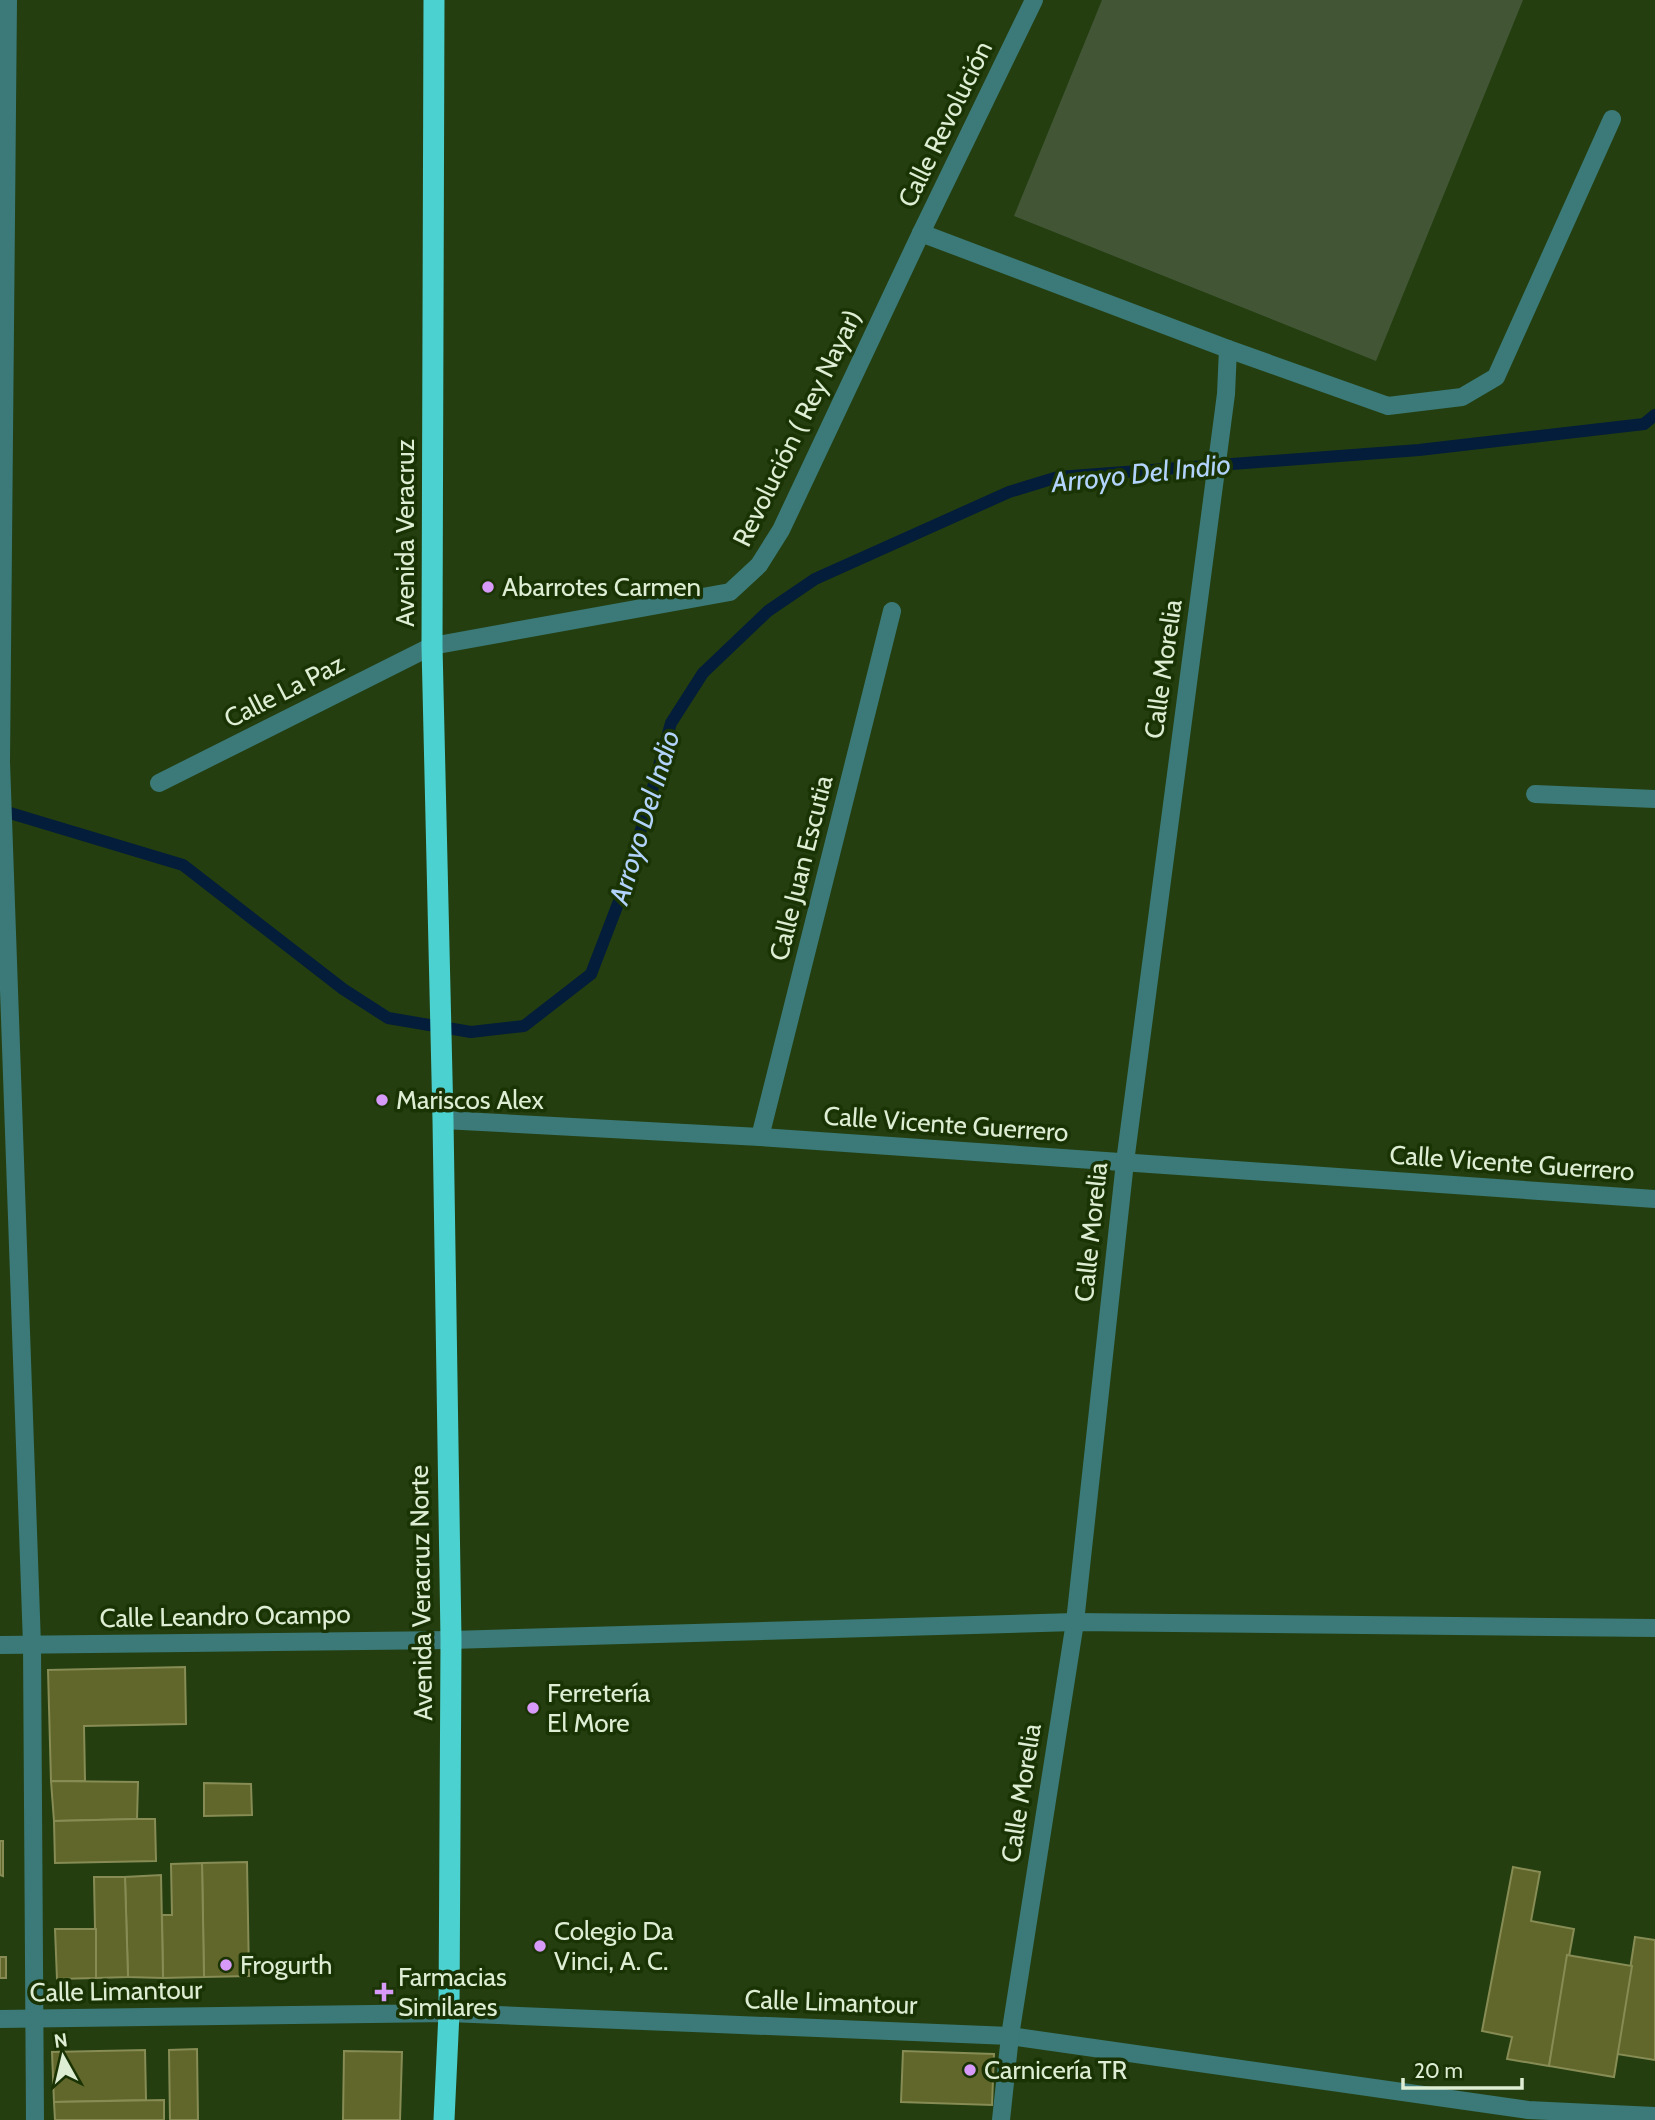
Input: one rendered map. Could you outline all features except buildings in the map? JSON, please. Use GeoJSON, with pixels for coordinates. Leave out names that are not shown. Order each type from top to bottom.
{"type":"FeatureCollection","features":[{"type":"Feature","properties":{"kind":"highway","name":"Avenida Veracruz"},"geometry":{"type":"LineString","coordinates":[[434,0],[432,646],[440,1066]]}},
{"type":"Feature","properties":{"kind":"highway","name":"Avenida Veracruz Norte"},"geometry":{"type":"LineString","coordinates":[[440,1066],[451,1640],[449,2013],[444,2120]]}},
{"type":"Feature","properties":{"kind":"street"},"geometry":{"type":"LineString","coordinates":[[8,0],[1,762],[32,1645],[35,2120]]}},
{"type":"Feature","properties":{"kind":"street","name":"Calle Revolución"},"geometry":{"type":"LineString","coordinates":[[921,233],[1034,0]]}},
{"type":"Feature","properties":{"kind":"street"},"geometry":{"type":"LineString","coordinates":[[921,233],[1228,349],[1388,406],[1462,397],[1496,377],[1612,119]]}},
{"type":"Feature","properties":{"kind":"street","name":"Revolución ( Rey Nayar)"},"geometry":{"type":"LineString","coordinates":[[432,646],[730,592],[759,565],[781,530],[921,233]]}},
{"type":"Feature","properties":{"kind":"street","name":"Calle Morelia"},"geometry":{"type":"LineString","coordinates":[[1001,2120],[1010,2036],[1075,1622],[1125,1163],[1226,394],[1228,349]]}},
{"type":"Feature","properties":{"kind":"street","name":"Calle Juan Escutia"},"geometry":{"type":"LineString","coordinates":[[760,1138],[892,611]]}},
{"type":"Feature","properties":{"kind":"street","name":"Calle La Paz"},"geometry":{"type":"LineString","coordinates":[[159,783],[432,646]]}},
{"type":"Feature","properties":{"kind":"street"},"geometry":{"type":"LineString","coordinates":[[1535,794],[1655,799]]}},
{"type":"Feature","properties":{"kind":"street","name":"Calle Vicente Guerrero"},"geometry":{"type":"LineString","coordinates":[[443,1120],[760,1138],[1655,1199]]}},
{"type":"Feature","properties":{"kind":"street","name":"Calle Leandro Ocampo"},"geometry":{"type":"LineString","coordinates":[[0,1645],[451,1640],[1075,1622],[1655,1628]]}},
{"type":"Feature","properties":{"kind":"street","name":"Calle Limantour"},"geometry":{"type":"LineString","coordinates":[[0,2019],[449,2013],[1010,2036],[1528,2110],[1655,2116]]}},
{"type":"Feature","properties":{"kind":"green space"},"geometry":{"type":"Polygon","coordinates":[[[1102,0],[1523,0],[1376,361],[1014,216],[1102,0]]]}},
{"type":"Feature","properties":{"kind":"waterway","name":"Arroyo Del Indio"},"geometry":{"type":"LineString","coordinates":[[0,810],[183,865],[343,989],[388,1018],[471,1032],[524,1026],[591,974],[626,883],[671,723],[703,673],[768,611],[815,579],[1009,492],[1058,477],[1419,450],[1644,424],[1655,415]]}},
{"type":"Feature","properties":{"kind":"place","name":"Abarrotes Carmen"},"geometry":{"type":"Point","coordinates":[488,587]}},
{"type":"Feature","properties":{"kind":"place","name":"Mariscos Alex"},"geometry":{"type":"Point","coordinates":[382,1100]}},
{"type":"Feature","properties":{"kind":"place","name":"Ferretería El More"},"geometry":{"type":"Point","coordinates":[533,1708]}},
{"type":"Feature","properties":{"kind":"place","name":"Colegio Da Vinci, A. C."},"geometry":{"type":"Point","coordinates":[540,1946]}},
{"type":"Feature","properties":{"kind":"place","name":"Frogurth"},"geometry":{"type":"Point","coordinates":[226,1965]}},
{"type":"Feature","properties":{"kind":"place","name":"Farmacias Similares"},"geometry":{"type":"Point","coordinates":[384,1992]}},
{"type":"Feature","properties":{"kind":"place","name":"Carnicería TR"},"geometry":{"type":"Point","coordinates":[970,2070]}}]}
